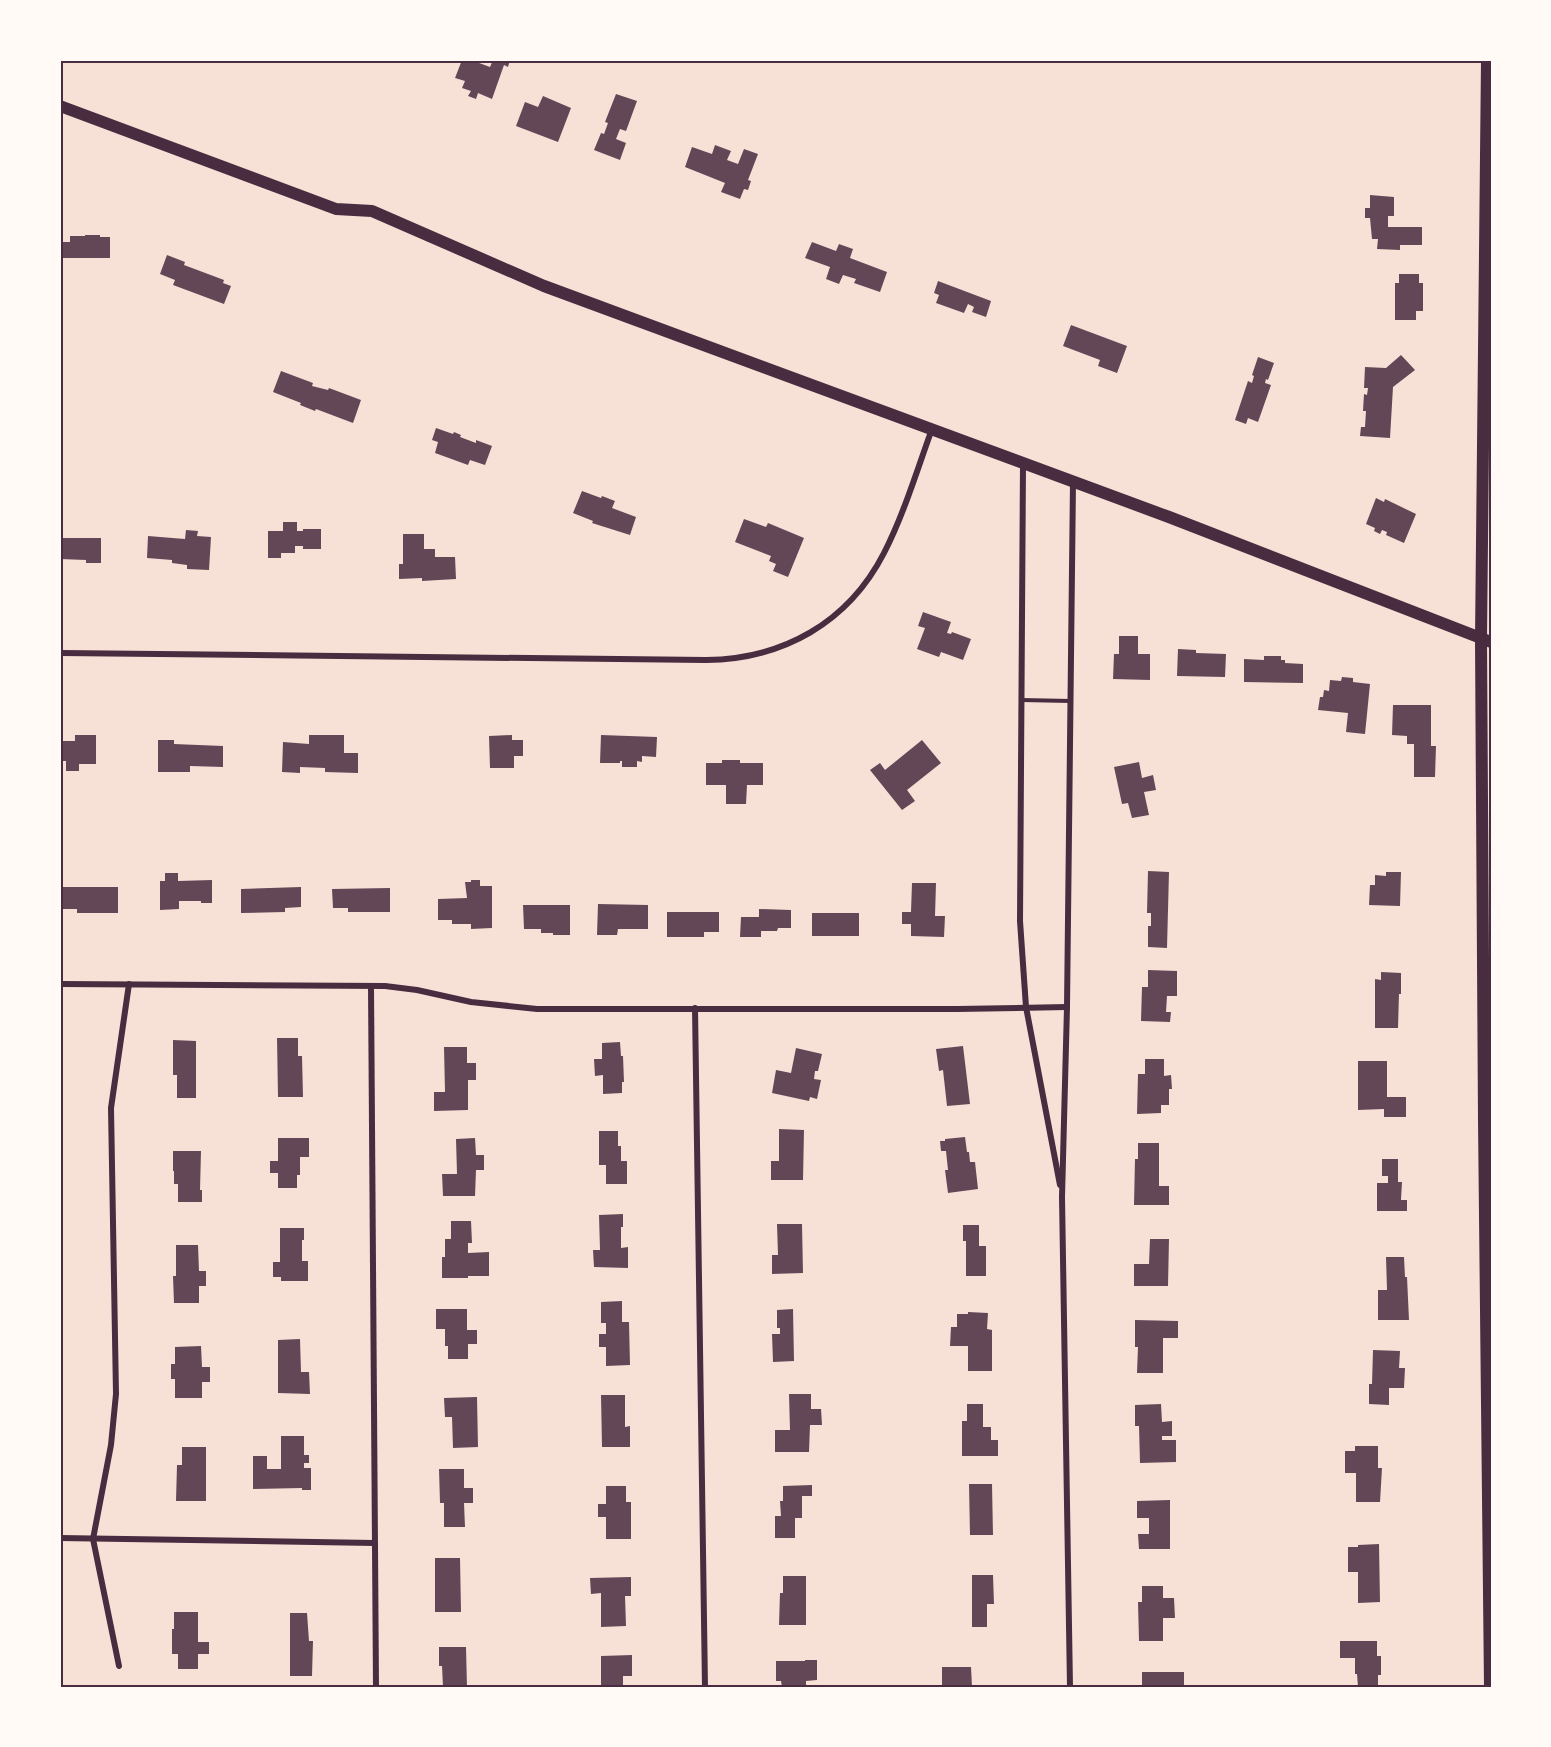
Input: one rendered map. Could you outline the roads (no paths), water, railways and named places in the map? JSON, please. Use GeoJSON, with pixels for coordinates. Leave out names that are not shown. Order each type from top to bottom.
{"type":"FeatureCollection","features":[{"type":"Feature","properties":{"kind":"main road"},"geometry":{"type":"LineString","coordinates":[[1487,60],[1484,1109],[1490,1687]]}},
{"type":"Feature","properties":{"kind":"main road"},"geometry":{"type":"LineString","coordinates":[[60,106],[336,208],[372,212],[544,286],[1023,462],[1486,641]]}},
{"type":"Feature","properties":{"kind":"street"},"geometry":{"type":"LineString","coordinates":[[60,653],[706,660],[736,658],[765,652],[792,642],[819,628],[862,588],[892,537],[932,429]]}},
{"type":"Feature","properties":{"kind":"street"},"geometry":{"type":"LineString","coordinates":[[1023,462],[1019,893],[1026,1007],[1062,1197]]}},
{"type":"Feature","properties":{"kind":"street"},"geometry":{"type":"LineString","coordinates":[[1070,1687],[1062,1197],[1067,1007],[1073,481]]}},
{"type":"Feature","properties":{"kind":"street"},"geometry":{"type":"LineString","coordinates":[[60,984],[371,986],[407,988],[471,1002],[537,1010],[1067,1007]]}},
{"type":"Feature","properties":{"kind":"street"},"geometry":{"type":"LineString","coordinates":[[119,1666],[93,1539],[111,1445],[116,1394],[111,1108],[129,984]]}},
{"type":"Feature","properties":{"kind":"street"},"geometry":{"type":"LineString","coordinates":[[371,986],[376,1687]]}},
{"type":"Feature","properties":{"kind":"street"},"geometry":{"type":"LineString","coordinates":[[695,1008],[705,1687]]}},
{"type":"Feature","properties":{"kind":"street"},"geometry":{"type":"LineString","coordinates":[[60,1538],[375,1543]]}},
{"type":"Feature","properties":{"kind":"lane"},"geometry":{"type":"LineString","coordinates":[[1021,700],[1071,701]]}}]}
